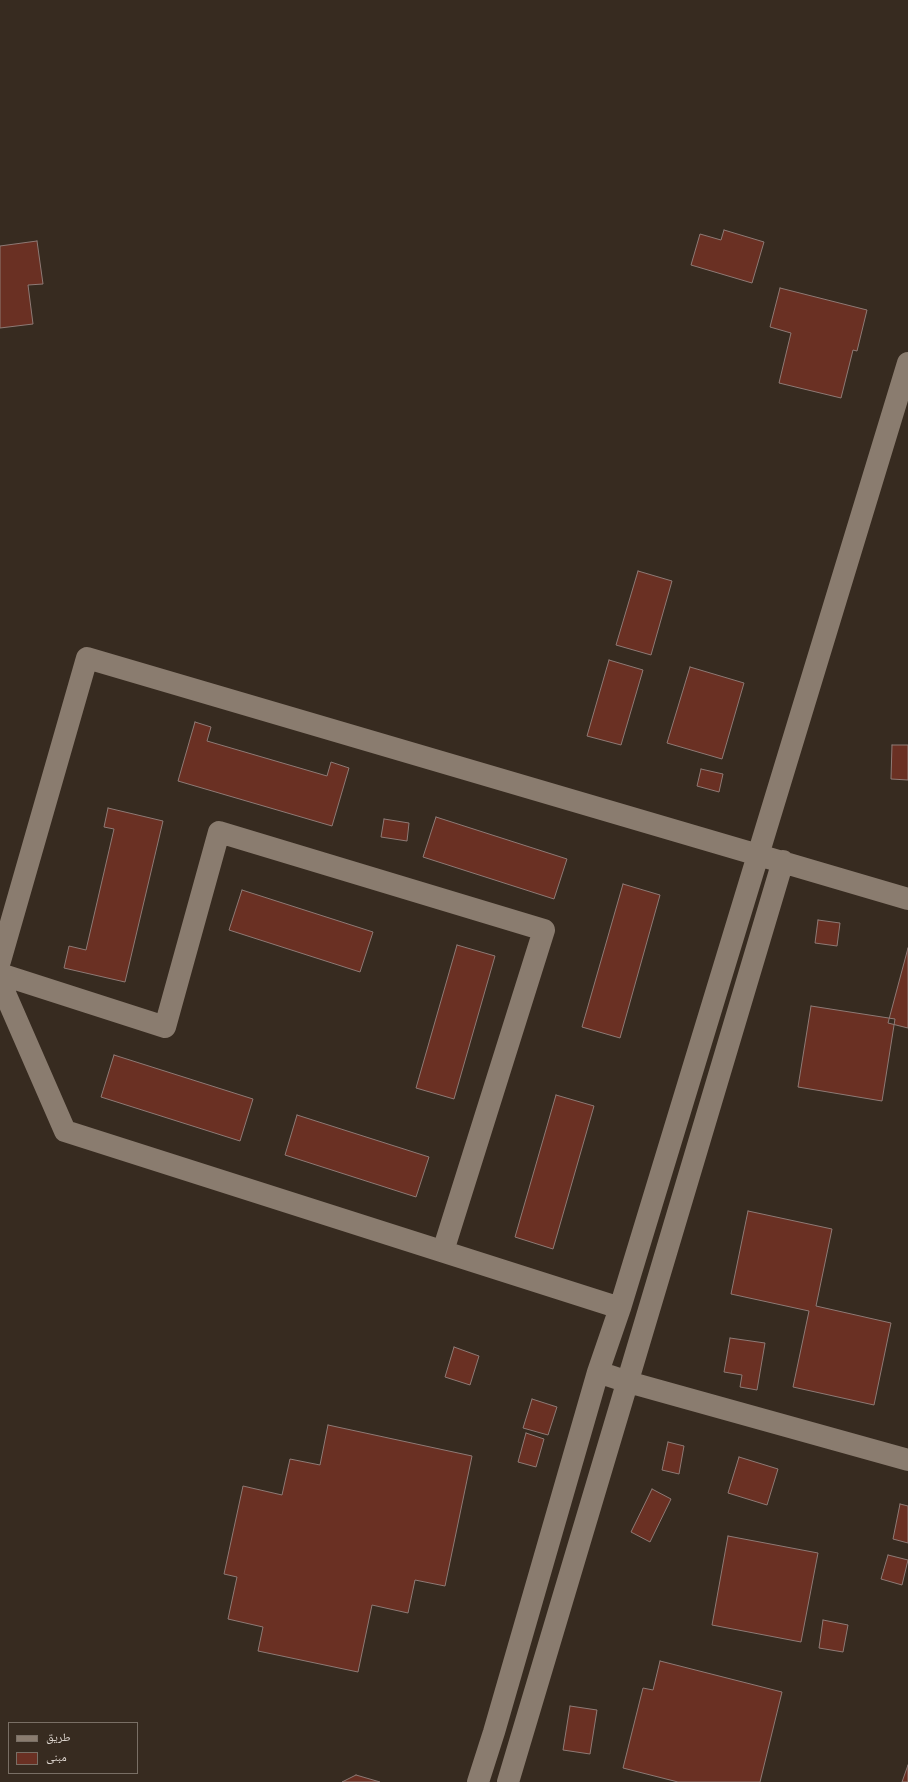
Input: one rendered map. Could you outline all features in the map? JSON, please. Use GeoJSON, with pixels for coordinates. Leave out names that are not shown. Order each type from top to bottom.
{"type":"FeatureCollection","features":[{"type":"Feature","properties":{"kind":"street"},"geometry":{"type":"LineString","coordinates":[[478,1782],[494,1732],[598,1372],[620,1308],[908,362]]}},
{"type":"Feature","properties":{"kind":"street"},"geometry":{"type":"LineString","coordinates":[[0,961],[87,658],[783,861],[908,899]]}},
{"type":"Feature","properties":{"kind":"street"},"geometry":{"type":"LineString","coordinates":[[0,974],[165,1027],[219,832],[544,930],[443,1251]]}},
{"type":"Feature","properties":{"kind":"street"},"geometry":{"type":"LineString","coordinates":[[508,1782],[783,861]]}},
{"type":"Feature","properties":{"kind":"street"},"geometry":{"type":"LineString","coordinates":[[0,982],[64,1131],[620,1308]]}},
{"type":"Feature","properties":{"kind":"street"},"geometry":{"type":"LineString","coordinates":[[598,1372],[628,1382],[908,1460]]}},
{"type":"Feature","properties":{"kind":"building"},"geometry":{"type":"Polygon","coordinates":[[[724,230],[764,242],[752,283],[691,265],[700,234],[721,240],[724,230]]]}},
{"type":"Feature","properties":{"kind":"building"},"geometry":{"type":"Polygon","coordinates":[[[37,241],[43,284],[28,285],[33,324],[0,328],[0,246],[37,241]]]}},
{"type":"Feature","properties":{"kind":"building"},"geometry":{"type":"Polygon","coordinates":[[[780,288],[867,310],[857,351],[853,350],[841,398],[779,383],[791,333],[770,327],[780,288]]]}},
{"type":"Feature","properties":{"kind":"building"},"geometry":{"type":"Polygon","coordinates":[[[638,571],[672,581],[651,655],[616,645],[638,571]]]}},
{"type":"Feature","properties":{"kind":"building"},"geometry":{"type":"Polygon","coordinates":[[[609,660],[643,670],[621,745],[587,736],[609,660]]]}},
{"type":"Feature","properties":{"kind":"building"},"geometry":{"type":"Polygon","coordinates":[[[690,667],[744,683],[722,759],[667,743],[690,667]]]}},
{"type":"Feature","properties":{"kind":"building"},"geometry":{"type":"Polygon","coordinates":[[[195,722],[211,727],[207,741],[327,776],[331,762],[349,768],[332,826],[178,781],[195,722]]]}},
{"type":"Feature","properties":{"kind":"building"},"geometry":{"type":"Polygon","coordinates":[[[892,745],[908,745],[908,780],[891,779],[892,745]]]}},
{"type":"Feature","properties":{"kind":"building"},"geometry":{"type":"Polygon","coordinates":[[[701,769],[723,774],[719,792],[697,786],[701,769]]]}},
{"type":"Feature","properties":{"kind":"building"},"geometry":{"type":"Polygon","coordinates":[[[108,808],[163,821],[125,982],[64,968],[69,946],[86,950],[114,829],[104,827],[108,808]]]}},
{"type":"Feature","properties":{"kind":"building"},"geometry":{"type":"Polygon","coordinates":[[[436,817],[567,859],[554,899],[423,857],[436,817]]]}},
{"type":"Feature","properties":{"kind":"building"},"geometry":{"type":"Polygon","coordinates":[[[384,819],[409,823],[407,841],[381,837],[384,819]]]}},
{"type":"Feature","properties":{"kind":"building"},"geometry":{"type":"Polygon","coordinates":[[[623,884],[660,895],[620,1038],[582,1027],[623,884]]]}},
{"type":"Feature","properties":{"kind":"building"},"geometry":{"type":"Polygon","coordinates":[[[242,890],[373,932],[360,972],[229,930],[242,890]]]}},
{"type":"Feature","properties":{"kind":"building"},"geometry":{"type":"Polygon","coordinates":[[[818,920],[840,923],[837,946],[815,943],[818,920]]]}},
{"type":"Feature","properties":{"kind":"building"},"geometry":{"type":"Polygon","coordinates":[[[457,945],[495,956],[454,1099],[416,1088],[457,945]]]}},
{"type":"Feature","properties":{"kind":"building"},"geometry":{"type":"Polygon","coordinates":[[[908,948],[908,1028],[888,1023],[908,948]]]}},
{"type":"Feature","properties":{"kind":"building"},"geometry":{"type":"Polygon","coordinates":[[[811,1006],[895,1019],[882,1101],[798,1087],[811,1006]]]}},
{"type":"Feature","properties":{"kind":"building"},"geometry":{"type":"Polygon","coordinates":[[[114,1055],[253,1099],[240,1141],[101,1097],[114,1055]]]}},
{"type":"Feature","properties":{"kind":"building"},"geometry":{"type":"Polygon","coordinates":[[[556,1095],[594,1106],[553,1249],[515,1237],[556,1095]]]}},
{"type":"Feature","properties":{"kind":"building"},"geometry":{"type":"Polygon","coordinates":[[[297,1115],[429,1157],[416,1197],[285,1155],[297,1115]]]}},
{"type":"Feature","properties":{"kind":"building"},"geometry":{"type":"Polygon","coordinates":[[[748,1211],[832,1229],[816,1306],[891,1323],[874,1405],[793,1387],[809,1311],[731,1294],[748,1211]]]}},
{"type":"Feature","properties":{"kind":"building"},"geometry":{"type":"Polygon","coordinates":[[[730,1338],[765,1343],[757,1390],[740,1387],[742,1375],[724,1372],[730,1338]]]}},
{"type":"Feature","properties":{"kind":"building"},"geometry":{"type":"Polygon","coordinates":[[[454,1347],[479,1356],[470,1385],[445,1377],[454,1347]]]}},
{"type":"Feature","properties":{"kind":"building"},"geometry":{"type":"Polygon","coordinates":[[[532,1399],[557,1407],[548,1435],[523,1428],[532,1399]]]}},
{"type":"Feature","properties":{"kind":"building"},"geometry":{"type":"Polygon","coordinates":[[[328,1425],[472,1456],[445,1586],[415,1580],[408,1613],[372,1605],[358,1672],[258,1651],[263,1627],[228,1619],[237,1577],[224,1574],[243,1486],[282,1495],[290,1459],[320,1465],[328,1425]]]}},
{"type":"Feature","properties":{"kind":"building"},"geometry":{"type":"Polygon","coordinates":[[[526,1433],[544,1439],[536,1467],[518,1462],[526,1433]]]}},
{"type":"Feature","properties":{"kind":"building"},"geometry":{"type":"Polygon","coordinates":[[[668,1442],[684,1446],[679,1474],[662,1470],[668,1442]]]}},
{"type":"Feature","properties":{"kind":"building"},"geometry":{"type":"Polygon","coordinates":[[[739,1457],[778,1469],[767,1505],[728,1493],[739,1457]]]}},
{"type":"Feature","properties":{"kind":"building"},"geometry":{"type":"Polygon","coordinates":[[[652,1489],[671,1499],[650,1542],[631,1532],[652,1489]]]}},
{"type":"Feature","properties":{"kind":"building"},"geometry":{"type":"Polygon","coordinates":[[[900,1504],[908,1506],[908,1543],[893,1539],[900,1504]]]}},
{"type":"Feature","properties":{"kind":"building"},"geometry":{"type":"Polygon","coordinates":[[[728,1536],[818,1553],[801,1642],[712,1625],[728,1536]]]}},
{"type":"Feature","properties":{"kind":"building"},"geometry":{"type":"Polygon","coordinates":[[[888,1555],[908,1560],[902,1585],[881,1579],[888,1555]]]}},
{"type":"Feature","properties":{"kind":"building"},"geometry":{"type":"Polygon","coordinates":[[[823,1620],[848,1625],[843,1652],[819,1648],[823,1620]]]}},
{"type":"Feature","properties":{"kind":"building"},"geometry":{"type":"Polygon","coordinates":[[[660,1661],[782,1692],[760,1782],[678,1782],[623,1768],[643,1688],[653,1690],[660,1661]]]}},
{"type":"Feature","properties":{"kind":"building"},"geometry":{"type":"Polygon","coordinates":[[[570,1706],[597,1710],[590,1754],[563,1750],[570,1706]]]}},
{"type":"Feature","properties":{"kind":"building"},"geometry":{"type":"Polygon","coordinates":[[[908,1765],[908,1782],[902,1782],[908,1765]]]}},
{"type":"Feature","properties":{"kind":"building"},"geometry":{"type":"Polygon","coordinates":[[[356,1775],[380,1782],[342,1782],[356,1775]]]}}]}
